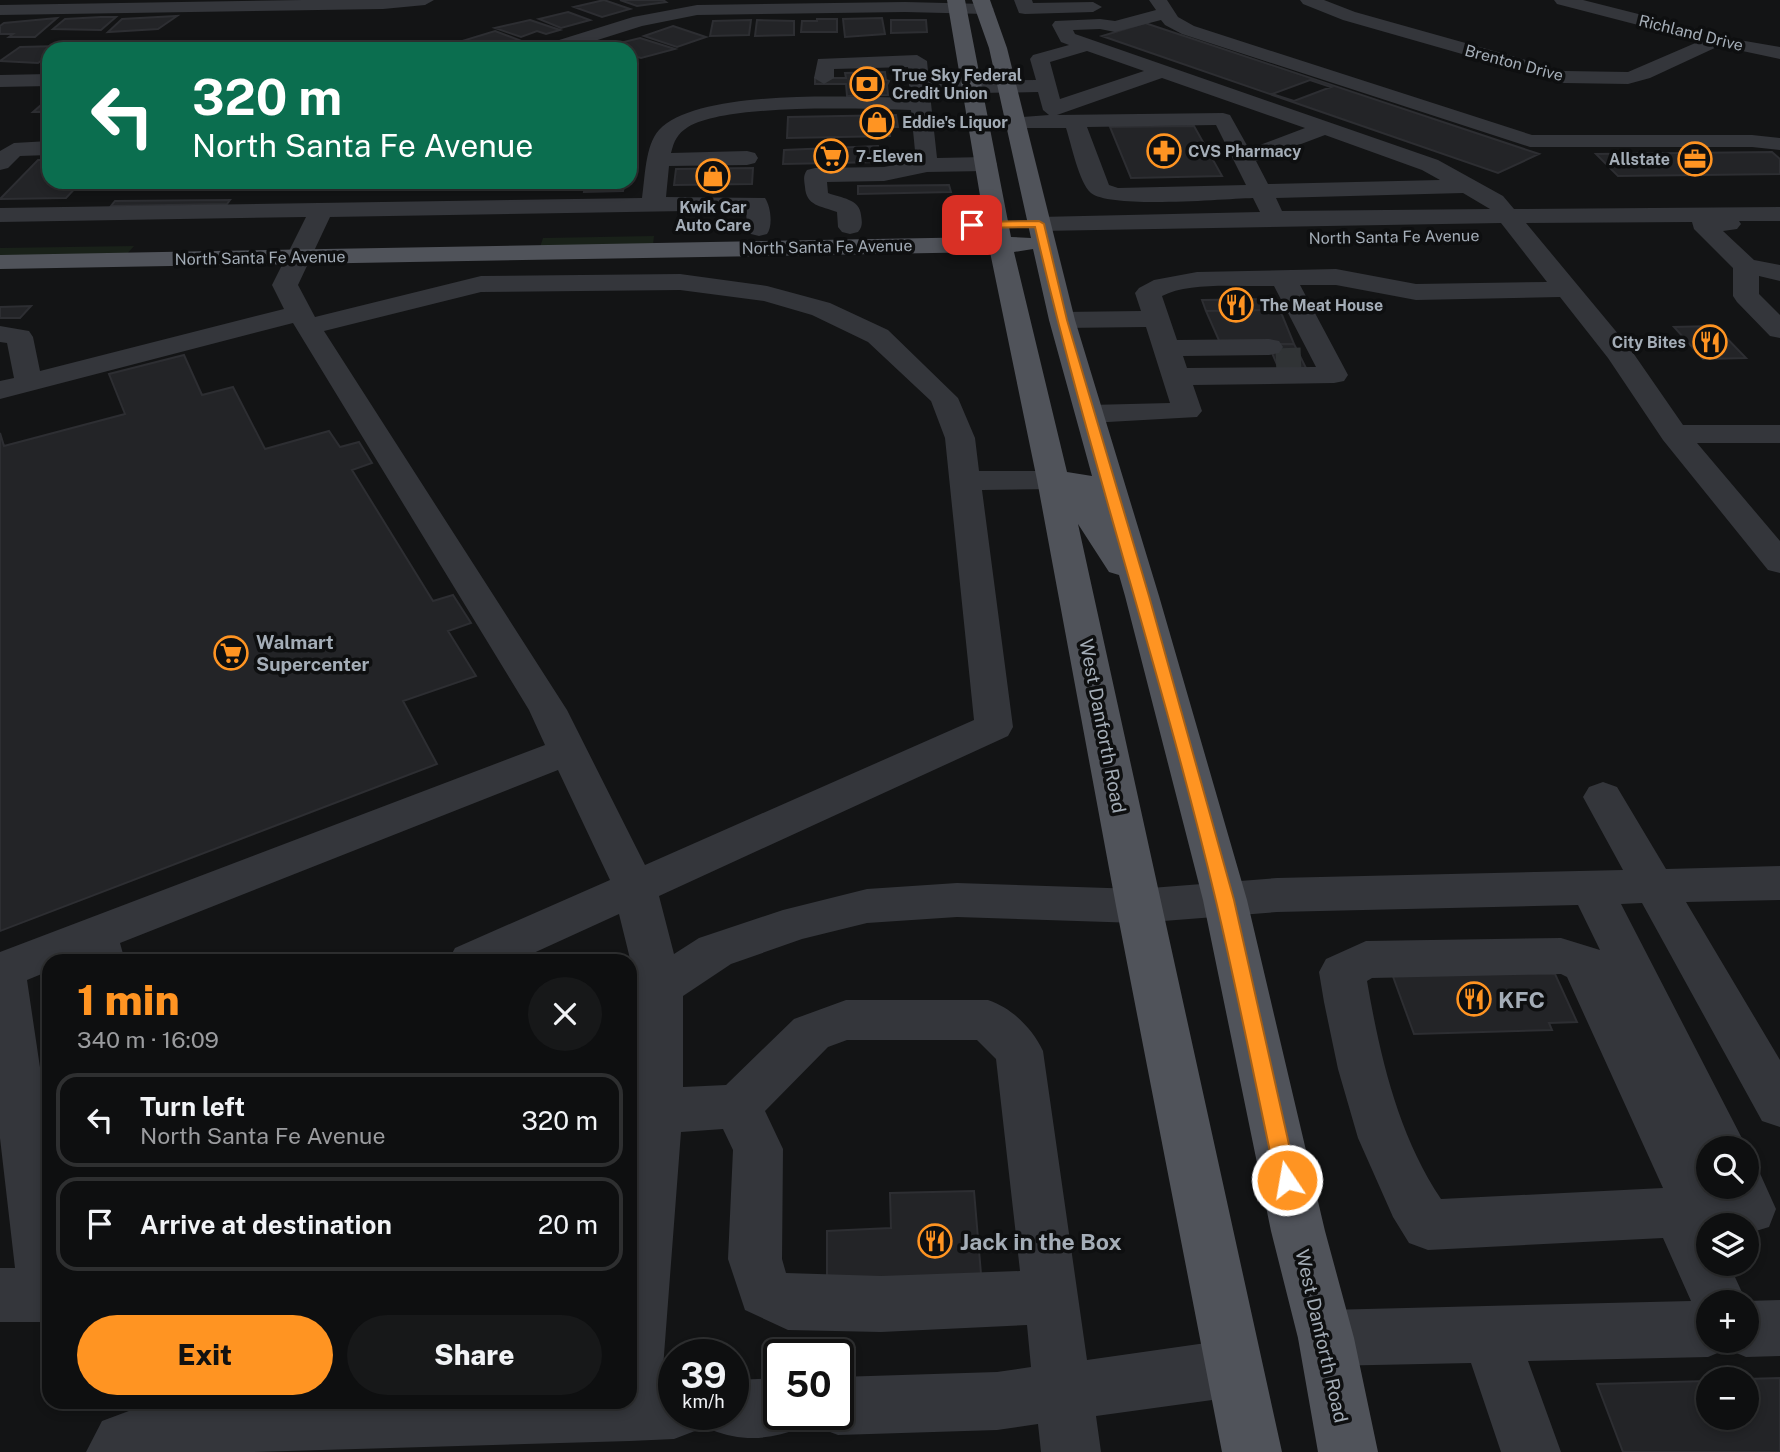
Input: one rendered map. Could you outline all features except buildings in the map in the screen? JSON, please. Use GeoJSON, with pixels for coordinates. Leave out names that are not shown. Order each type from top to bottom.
{"type":"FeatureCollection","features":[{"type":"Feature","properties":{"kind":"main road","name":"West Danforth Road"},"geometry":{"type":"LineString","coordinates":[[957,4],[998,234],[1053,480],[1138,906],[1252,1452]]}},
{"type":"Feature","properties":{"kind":"main road","name":"West Danforth Road"},"geometry":{"type":"LineString","coordinates":[[983,4],[1008,87],[1062,320],[1142,596],[1225,900],[1298,1231],[1326,1338],[1348,1452]]}},
{"type":"Feature","properties":{"kind":"main road","name":"North Santa Fe Avenue"},"geometry":{"type":"LineString","coordinates":[[0,243],[306,229],[850,227],[998,234]]}},
{"type":"Feature","properties":{"kind":"main road","name":"North Santa Fe Avenue"},"geometry":{"type":"LineString","coordinates":[[0,262],[306,229],[653,251],[1042,233]]}},
{"type":"Feature","properties":{"kind":"main road"},"geometry":{"type":"LineString","coordinates":[[653,251],[717,239],[760,237],[759,229]]}},
{"type":"Feature","properties":{"kind":"main road"},"geometry":{"type":"LineString","coordinates":[[1053,480],[1081,483],[1091,520],[1142,596]]}},
{"type":"Feature","properties":{"kind":"street"},"geometry":{"type":"LineString","coordinates":[[0,10],[383,4],[425,0]]}},
{"type":"Feature","properties":{"kind":"street","name":"Brenton Drive"},"geometry":{"type":"LineString","coordinates":[[1309,0],[1349,16],[1564,77],[1628,78],[1643,74],[1718,40]]}},
{"type":"Feature","properties":{"kind":"street","name":"Richland Drive"},"geometry":{"type":"LineString","coordinates":[[1563,0],[1780,53]]}},
{"type":"Feature","properties":{"kind":"street"},"geometry":{"type":"LineString","coordinates":[[572,42],[639,21],[684,11],[983,4]]}},
{"type":"Feature","properties":{"kind":"street"},"geometry":{"type":"LineString","coordinates":[[1024,4],[1162,6]]}},
{"type":"Feature","properties":{"kind":"street"},"geometry":{"type":"LineString","coordinates":[[1024,4],[1035,23],[1100,24],[1115,27],[1162,6]]}},
{"type":"Feature","properties":{"kind":"street"},"geometry":{"type":"LineString","coordinates":[[1162,6],[1171,21],[1188,30],[1531,141],[1752,141],[1780,144]]}},
{"type":"Feature","properties":{"kind":"street"},"geometry":{"type":"LineString","coordinates":[[1061,25],[1068,38],[1093,55]]}},
{"type":"Feature","properties":{"kind":"street"},"geometry":{"type":"LineString","coordinates":[[1470,186],[1116,195],[1101,190],[1096,185],[1061,117],[1051,82],[1040,59],[1093,55],[1125,58],[1413,159],[1470,186],[1494,201],[1619,353],[1675,434],[1780,563]]}},
{"type":"Feature","properties":{"kind":"street"},"geometry":{"type":"LineString","coordinates":[[824,89],[825,63],[917,61],[927,165]]}},
{"type":"Feature","properties":{"kind":"street"},"geometry":{"type":"LineString","coordinates":[[1061,117],[1163,71]]}},
{"type":"Feature","properties":{"kind":"street"},"geometry":{"type":"LineString","coordinates":[[0,80],[42,80]]}},
{"type":"Feature","properties":{"kind":"street"},"geometry":{"type":"LineString","coordinates":[[653,204],[655,153],[665,136],[676,125],[696,115],[755,106],[824,89],[921,96],[972,87],[1008,87],[1051,82]]}},
{"type":"Feature","properties":{"kind":"street"},"geometry":{"type":"LineString","coordinates":[[1098,121],[1201,84]]}},
{"type":"Feature","properties":{"kind":"street"},"geometry":{"type":"LineString","coordinates":[[1184,120],[1241,98]]}},
{"type":"Feature","properties":{"kind":"street"},"geometry":{"type":"LineString","coordinates":[[1015,122],[1061,117],[1098,121],[1223,120],[1243,127],[1282,113]]}},
{"type":"Feature","properties":{"kind":"street"},"geometry":{"type":"LineString","coordinates":[[1243,127],[1245,158],[1275,219]]}},
{"type":"Feature","properties":{"kind":"street"},"geometry":{"type":"LineString","coordinates":[[1245,158],[1324,128]]}},
{"type":"Feature","properties":{"kind":"street"},"geometry":{"type":"LineString","coordinates":[[1345,154],[1369,144]]}},
{"type":"Feature","properties":{"kind":"street"},"geometry":{"type":"LineString","coordinates":[[0,163],[13,150],[42,148]]}},
{"type":"Feature","properties":{"kind":"street"},"geometry":{"type":"LineString","coordinates":[[655,153],[747,158]]}},
{"type":"Feature","properties":{"kind":"street"},"geometry":{"type":"LineString","coordinates":[[1342,190],[1413,159]]}},
{"type":"Feature","properties":{"kind":"street"},"geometry":{"type":"LineString","coordinates":[[798,197],[815,175],[884,174],[927,165],[986,164]]}},
{"type":"Feature","properties":{"kind":"street"},"geometry":{"type":"LineString","coordinates":[[1261,191],[1309,170]]}},
{"type":"Feature","properties":{"kind":"street"},"geometry":{"type":"LineString","coordinates":[[141,191],[252,189]]}},
{"type":"Feature","properties":{"kind":"street"},"geometry":{"type":"LineString","coordinates":[[116,1452],[123,1442],[170,1426],[652,1411],[658,1111],[635,888],[543,702],[285,285],[306,229],[313,189]]}},
{"type":"Feature","properties":{"kind":"street"},"geometry":{"type":"LineString","coordinates":[[0,215],[306,229],[653,204],[757,204],[772,198],[798,197],[849,208],[850,227]]}},
{"type":"Feature","properties":{"kind":"street"},"geometry":{"type":"LineString","coordinates":[[757,204],[759,229]]}},
{"type":"Feature","properties":{"kind":"street"},"geometry":{"type":"LineString","coordinates":[[1780,216],[1738,224],[1702,224],[1708,233],[1746,266],[1780,272]]}},
{"type":"Feature","properties":{"kind":"street","name":"North Santa Fe Avenue"},"geometry":{"type":"LineString","coordinates":[[1042,233],[1275,219],[1780,216]]}},
{"type":"Feature","properties":{"kind":"street","name":"North Santa Fe Avenue"},"geometry":{"type":"LineString","coordinates":[[1042,233],[1780,233]]}},
{"type":"Feature","properties":{"kind":"street"},"geometry":{"type":"LineString","coordinates":[[1746,266],[1746,296],[1780,330]]}},
{"type":"Feature","properties":{"kind":"street"},"geometry":{"type":"LineString","coordinates":[[1090,414],[1187,411],[1147,293],[1163,285],[1196,280],[1283,278],[1332,267],[1416,292],[1565,289]]}},
{"type":"Feature","properties":{"kind":"street"},"geometry":{"type":"LineString","coordinates":[[1283,278],[1302,358]]}},
{"type":"Feature","properties":{"kind":"street"},"geometry":{"type":"LineString","coordinates":[[0,390],[305,320],[481,284],[680,282],[767,294],[821,309],[878,336],[944,398],[960,438],[994,727],[487,954]]}},
{"type":"Feature","properties":{"kind":"street"},"geometry":{"type":"LineString","coordinates":[[1062,320],[1156,319]]}},
{"type":"Feature","properties":{"kind":"street"},"geometry":{"type":"LineString","coordinates":[[0,334],[19,337],[29,383]]}},
{"type":"Feature","properties":{"kind":"street"},"geometry":{"type":"LineString","coordinates":[[1170,362],[1302,358]]}},
{"type":"Feature","properties":{"kind":"street"},"geometry":{"type":"LineString","coordinates":[[1170,362],[1302,358]]}},
{"type":"Feature","properties":{"kind":"street"},"geometry":{"type":"LineString","coordinates":[[1675,434],[1780,434]]}},
{"type":"Feature","properties":{"kind":"street"},"geometry":{"type":"LineString","coordinates":[[965,481],[1053,480]]}},
{"type":"Feature","properties":{"kind":"street"},"geometry":{"type":"LineString","coordinates":[[71,954],[99,947],[568,751]]}},
{"type":"Feature","properties":{"kind":"street"},"geometry":{"type":"LineString","coordinates":[[1603,797],[1780,1105]]}},
{"type":"Feature","properties":{"kind":"street"},"geometry":{"type":"LineString","coordinates":[[645,996],[715,951],[799,922],[867,906],[957,900],[1138,906],[1277,895],[1780,883]]}},
{"type":"Feature","properties":{"kind":"street"},"geometry":{"type":"LineString","coordinates":[[1590,886],[1716,1136]]}},
{"type":"Feature","properties":{"kind":"street"},"geometry":{"type":"LineString","coordinates":[[1634,973],[1610,972],[1561,956],[1366,960],[1342,972],[1349,1022],[1386,1143],[1413,1205],[1428,1225],[1706,1203]]}},
{"type":"Feature","properties":{"kind":"street"},"geometry":{"type":"LineString","coordinates":[[32,1295],[4,971],[42,961]]}},
{"type":"Feature","properties":{"kind":"street"},"geometry":{"type":"LineString","coordinates":[[1585,965],[1706,1203],[1717,1290]]}},
{"type":"Feature","properties":{"kind":"street"},"geometry":{"type":"LineString","coordinates":[[1050,1297],[855,1304],[788,1302],[764,1291],[755,1259],[748,1128],[811,1034],[846,1020],[988,1020],[1019,1051],[1071,1452]]}},
{"type":"Feature","properties":{"kind":"street"},"geometry":{"type":"LineString","coordinates":[[658,1111],[748,1128]]}},
{"type":"Feature","properties":{"kind":"street"},"geometry":{"type":"LineString","coordinates":[[1759,1329],[1780,1328]]}},
{"type":"Feature","properties":{"kind":"street"},"geometry":{"type":"LineString","coordinates":[[1326,1338],[1696,1329]]}},
{"type":"Feature","properties":{"kind":"street"},"geometry":{"type":"LineString","coordinates":[[1490,1334],[1531,1452]]}},
{"type":"Feature","properties":{"kind":"street"},"geometry":{"type":"LineString","coordinates":[[854,1405],[997,1401],[1234,1368]]}},
{"type":"Feature","properties":{"kind":"shaded area"},"geometry":{"type":"Polygon","coordinates":[[[654,236],[653,245],[540,247],[543,238],[654,236]]]}},
{"type":"Feature","properties":{"kind":"shaded area"},"geometry":{"type":"Polygon","coordinates":[[[134,246],[127,254],[0,257],[0,248],[134,246]]]}},
{"type":"Feature","properties":{"kind":"tunnel"},"geometry":{"type":"LineString","coordinates":[[1276,361],[1302,360]]}},
{"type":"Feature","properties":{"kind":"place","name":"True Sky Federal Credit Union"},"geometry":{"type":"Point","coordinates":[867,84]}},
{"type":"Feature","properties":{"kind":"place","name":"Eddie's Liquor"},"geometry":{"type":"Point","coordinates":[877,122]}},
{"type":"Feature","properties":{"kind":"place","name":"CVS Pharmacy"},"geometry":{"type":"Point","coordinates":[1164,151]}},
{"type":"Feature","properties":{"kind":"place","name":"7-Eleven"},"geometry":{"type":"Point","coordinates":[831,156]}},
{"type":"Feature","properties":{"kind":"place","name":"Allstate"},"geometry":{"type":"Point","coordinates":[1695,159]}},
{"type":"Feature","properties":{"kind":"place","name":"Kwik Car Auto Care"},"geometry":{"type":"Point","coordinates":[713,176]}},
{"type":"Feature","properties":{"kind":"place","name":"The Meat House"},"geometry":{"type":"Point","coordinates":[1236,305]}},
{"type":"Feature","properties":{"kind":"place","name":"City Bites"},"geometry":{"type":"Point","coordinates":[1710,342]}},
{"type":"Feature","properties":{"kind":"place","name":"Walmart Supercenter"},"geometry":{"type":"Point","coordinates":[231,653]}},
{"type":"Feature","properties":{"kind":"place","name":"KFC"},"geometry":{"type":"Point","coordinates":[1474,999]}},
{"type":"Feature","properties":{"kind":"place","name":"Jack in the Box"},"geometry":{"type":"Point","coordinates":[935,1241]}},
{"type":"Feature","properties":{"kind":"route"},"geometry":{"type":"LineString","coordinates":[[972,225],[1039,224],[1062,320],[1142,596],[1225,900],[1287,1180]]}}]}
